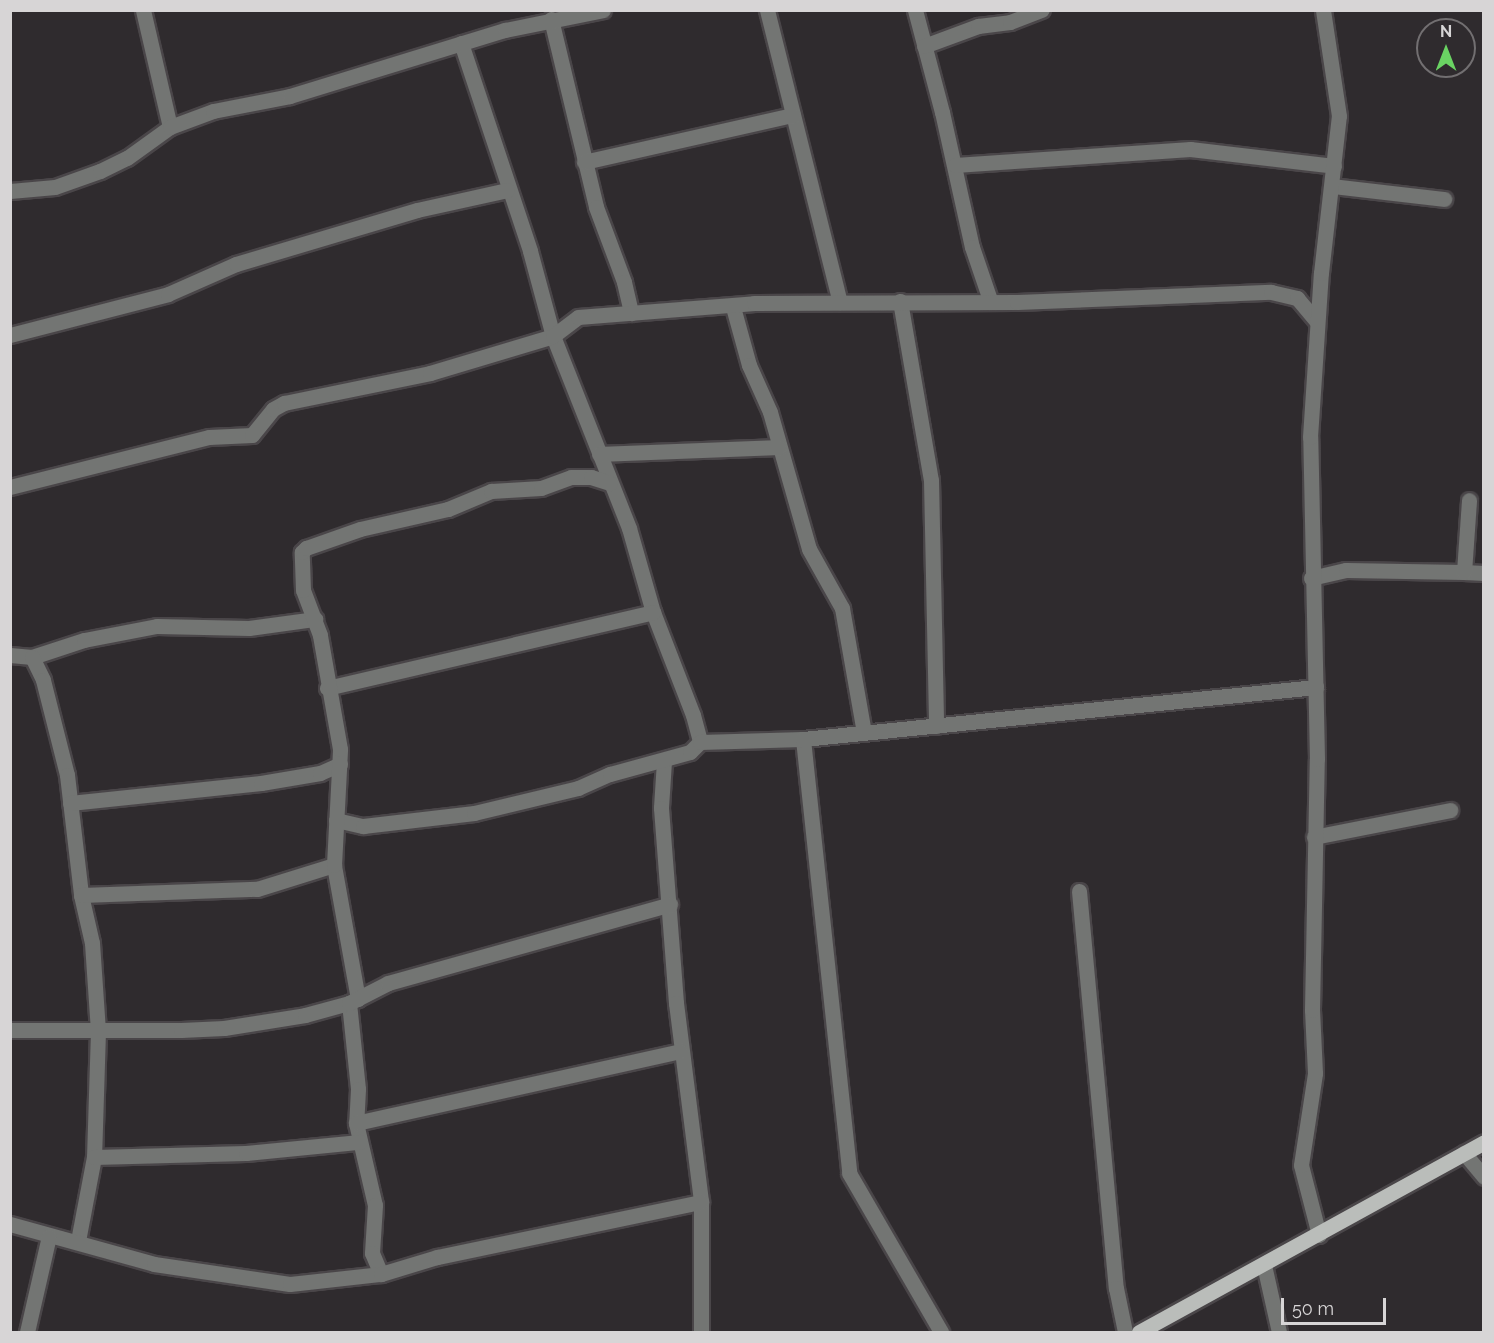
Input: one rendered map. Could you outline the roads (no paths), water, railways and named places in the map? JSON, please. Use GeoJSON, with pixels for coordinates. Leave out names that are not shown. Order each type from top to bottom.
{"type":"FeatureCollection","features":[{"type":"Feature","properties":{"kind":"main road"},"geometry":{"type":"LineString","coordinates":[[1139,1332],[1319,1235],[1484,1142]]}},
{"type":"Feature","properties":{"kind":"street"},"geometry":{"type":"LineString","coordinates":[[143,10],[170,127]]}},
{"type":"Feature","properties":{"kind":"street"},"geometry":{"type":"LineString","coordinates":[[10,191],[55,187],[99,171],[127,158],[170,127],[213,111],[290,96],[356,78],[461,43],[550,19],[603,10]]}},
{"type":"Feature","properties":{"kind":"street"},"geometry":{"type":"LineString","coordinates":[[767,10],[840,302]]}},
{"type":"Feature","properties":{"kind":"street"},"geometry":{"type":"LineString","coordinates":[[915,10],[955,165],[972,247],[990,300]]}},
{"type":"Feature","properties":{"kind":"street"},"geometry":{"type":"LineString","coordinates":[[924,46],[978,26],[1010,22],[1042,10]]}},
{"type":"Feature","properties":{"kind":"street"},"geometry":{"type":"LineString","coordinates":[[1319,1235],[1301,1165],[1315,1073],[1312,1010],[1316,687],[1311,578],[1310,437],[1317,322],[1334,166],[1338,97],[1323,10]]}},
{"type":"Feature","properties":{"kind":"street"},"geometry":{"type":"LineString","coordinates":[[550,19],[584,162],[630,313]]}},
{"type":"Feature","properties":{"kind":"street"},"geometry":{"type":"LineString","coordinates":[[461,43],[507,190],[530,251],[553,336],[629,528],[653,612],[681,682],[700,742]]}},
{"type":"Feature","properties":{"kind":"street"},"geometry":{"type":"LineString","coordinates":[[584,162],[793,115]]}},
{"type":"Feature","properties":{"kind":"street"},"geometry":{"type":"LineString","coordinates":[[955,165],[1190,149],[1334,166]]}},
{"type":"Feature","properties":{"kind":"street"},"geometry":{"type":"LineString","coordinates":[[1332,186],[1444,198]]}},
{"type":"Feature","properties":{"kind":"street"},"geometry":{"type":"LineString","coordinates":[[10,335],[168,294],[228,266],[417,210],[507,190]]}},
{"type":"Feature","properties":{"kind":"street"},"geometry":{"type":"LineString","coordinates":[[10,486],[209,437],[252,435],[273,409],[284,403],[399,382],[553,336],[578,317],[840,302],[990,300],[1017,302],[1271,292],[1297,298],[1317,322]]}},
{"type":"Feature","properties":{"kind":"street"},"geometry":{"type":"LineString","coordinates":[[900,301],[931,480],[936,726]]}},
{"type":"Feature","properties":{"kind":"street"},"geometry":{"type":"LineString","coordinates":[[733,307],[779,447],[809,549],[842,608],[864,733]]}},
{"type":"Feature","properties":{"kind":"street"},"geometry":{"type":"LineString","coordinates":[[599,454],[779,447]]}},
{"type":"Feature","properties":{"kind":"street"},"geometry":{"type":"LineString","coordinates":[[381,1274],[372,1253],[375,1205],[356,1124],[358,1089],[354,1001],[334,865],[341,772],[315,619],[303,590],[301,556],[306,548],[360,529],[448,509],[490,491],[541,488],[571,477],[591,477],[610,483]]}},
{"type":"Feature","properties":{"kind":"street"},"geometry":{"type":"LineString","coordinates":[[1464,572],[1469,500]]}},
{"type":"Feature","properties":{"kind":"street"},"geometry":{"type":"LineString","coordinates":[[1311,578],[1346,570],[1484,573]]}},
{"type":"Feature","properties":{"kind":"street"},"geometry":{"type":"LineString","coordinates":[[327,688],[653,612]]}},
{"type":"Feature","properties":{"kind":"street"},"geometry":{"type":"LineString","coordinates":[[10,655],[32,657],[84,640],[157,626],[249,628],[315,619]]}},
{"type":"Feature","properties":{"kind":"street"},"geometry":{"type":"LineString","coordinates":[[32,657],[44,680],[68,775],[81,895],[92,943],[98,1031],[94,1157],[78,1241]]}},
{"type":"Feature","properties":{"kind":"street"},"geometry":{"type":"LineString","coordinates":[[336,820],[363,826],[474,813],[578,788],[610,774],[664,761],[690,752],[700,742],[803,739],[1316,687]]}},
{"type":"Feature","properties":{"kind":"street"},"geometry":{"type":"LineString","coordinates":[[803,739],[849,1173],[941,1332]]}},
{"type":"Feature","properties":{"kind":"street"},"geometry":{"type":"LineString","coordinates":[[664,761],[661,808],[680,1051],[701,1202],[701,1332]]}},
{"type":"Feature","properties":{"kind":"street"},"geometry":{"type":"LineString","coordinates":[[70,803],[199,791],[320,772],[341,772]]}},
{"type":"Feature","properties":{"kind":"street"},"geometry":{"type":"LineString","coordinates":[[1314,837],[1450,810]]}},
{"type":"Feature","properties":{"kind":"street"},"geometry":{"type":"LineString","coordinates":[[81,895],[257,889],[334,865]]}},
{"type":"Feature","properties":{"kind":"street"},"geometry":{"type":"LineString","coordinates":[[1079,891],[1116,1288],[1125,1332]]}},
{"type":"Feature","properties":{"kind":"street"},"geometry":{"type":"LineString","coordinates":[[10,1030],[98,1031],[224,1028],[354,1001],[388,983],[670,904]]}},
{"type":"Feature","properties":{"kind":"street"},"geometry":{"type":"LineString","coordinates":[[356,1124],[680,1051]]}},
{"type":"Feature","properties":{"kind":"street"},"geometry":{"type":"LineString","coordinates":[[94,1157],[225,1154],[359,1142]]}},
{"type":"Feature","properties":{"kind":"street"},"geometry":{"type":"LineString","coordinates":[[1464,1153],[1484,1177]]}},
{"type":"Feature","properties":{"kind":"street"},"geometry":{"type":"LineString","coordinates":[[10,1224],[49,1236],[78,1241],[154,1264],[257,1281],[318,1282],[381,1274],[437,1257],[701,1202]]}},
{"type":"Feature","properties":{"kind":"street"},"geometry":{"type":"LineString","coordinates":[[27,1332],[49,1236]]}},
{"type":"Feature","properties":{"kind":"street"},"geometry":{"type":"LineString","coordinates":[[1264,1265],[1279,1332]]}}]}
